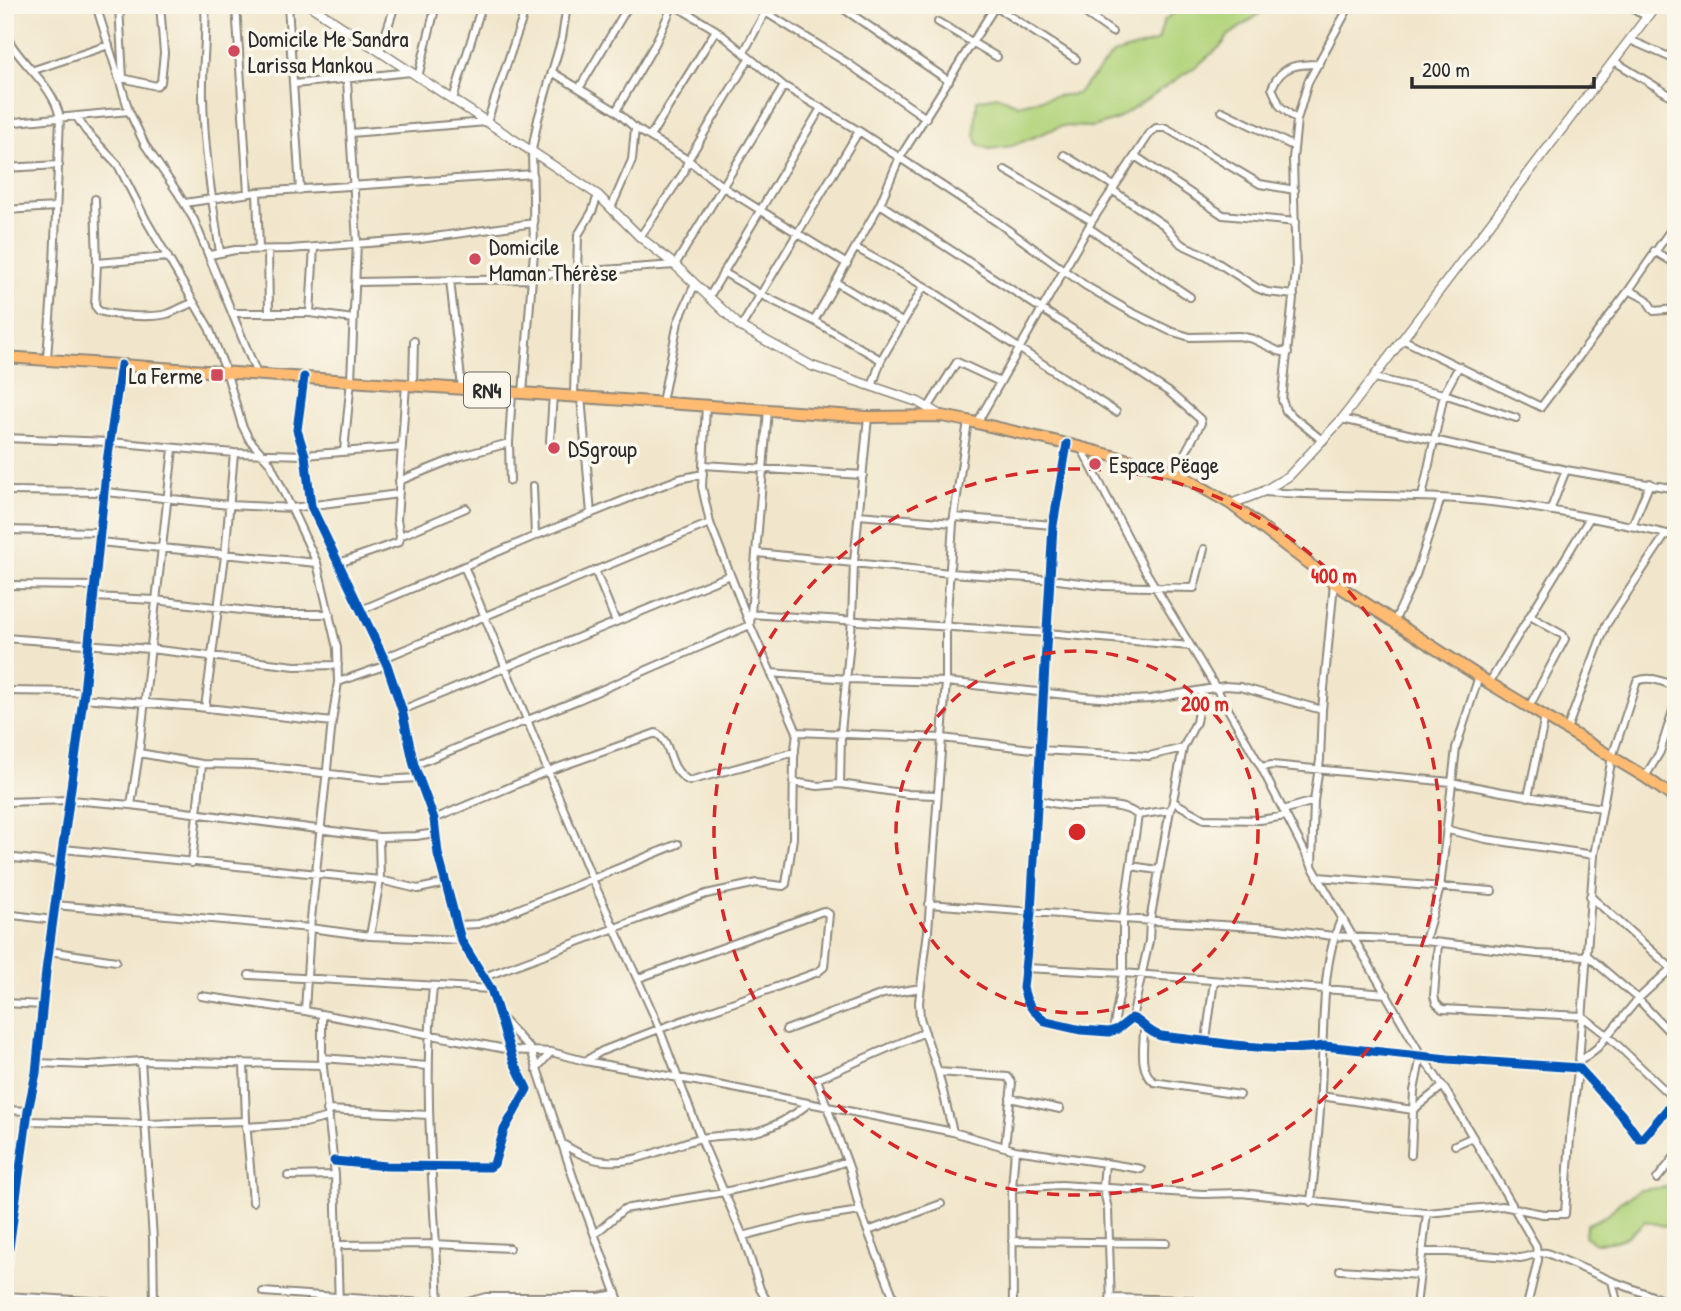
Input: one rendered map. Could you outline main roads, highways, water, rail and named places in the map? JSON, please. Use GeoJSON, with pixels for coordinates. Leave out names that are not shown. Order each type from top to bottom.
{"type":"FeatureCollection","features":[{"type":"Feature","properties":{"kind":"highway","name":"RN4"},"geometry":{"type":"LineString","coordinates":[[5,357],[868,417],[942,416],[1081,447],[1175,472],[1231,503],[1334,583],[1676,799]]}},
{"type":"Feature","properties":{"kind":"place","name":"Domicile Me Sandra Larissa Mankou"},"geometry":{"type":"Point","coordinates":[234,51]}},
{"type":"Feature","properties":{"kind":"place","name":"Domicile Maman Thérèse"},"geometry":{"type":"Point","coordinates":[475,259]}},
{"type":"Feature","properties":{"kind":"place","name":"La Ferme"},"geometry":{"type":"Point","coordinates":[217,375]}},
{"type":"Feature","properties":{"kind":"place","name":"DSgroup"},"geometry":{"type":"Point","coordinates":[554,448]}},
{"type":"Feature","properties":{"kind":"place","name":"Espace Pëage"},"geometry":{"type":"Point","coordinates":[1095,464]}}]}
